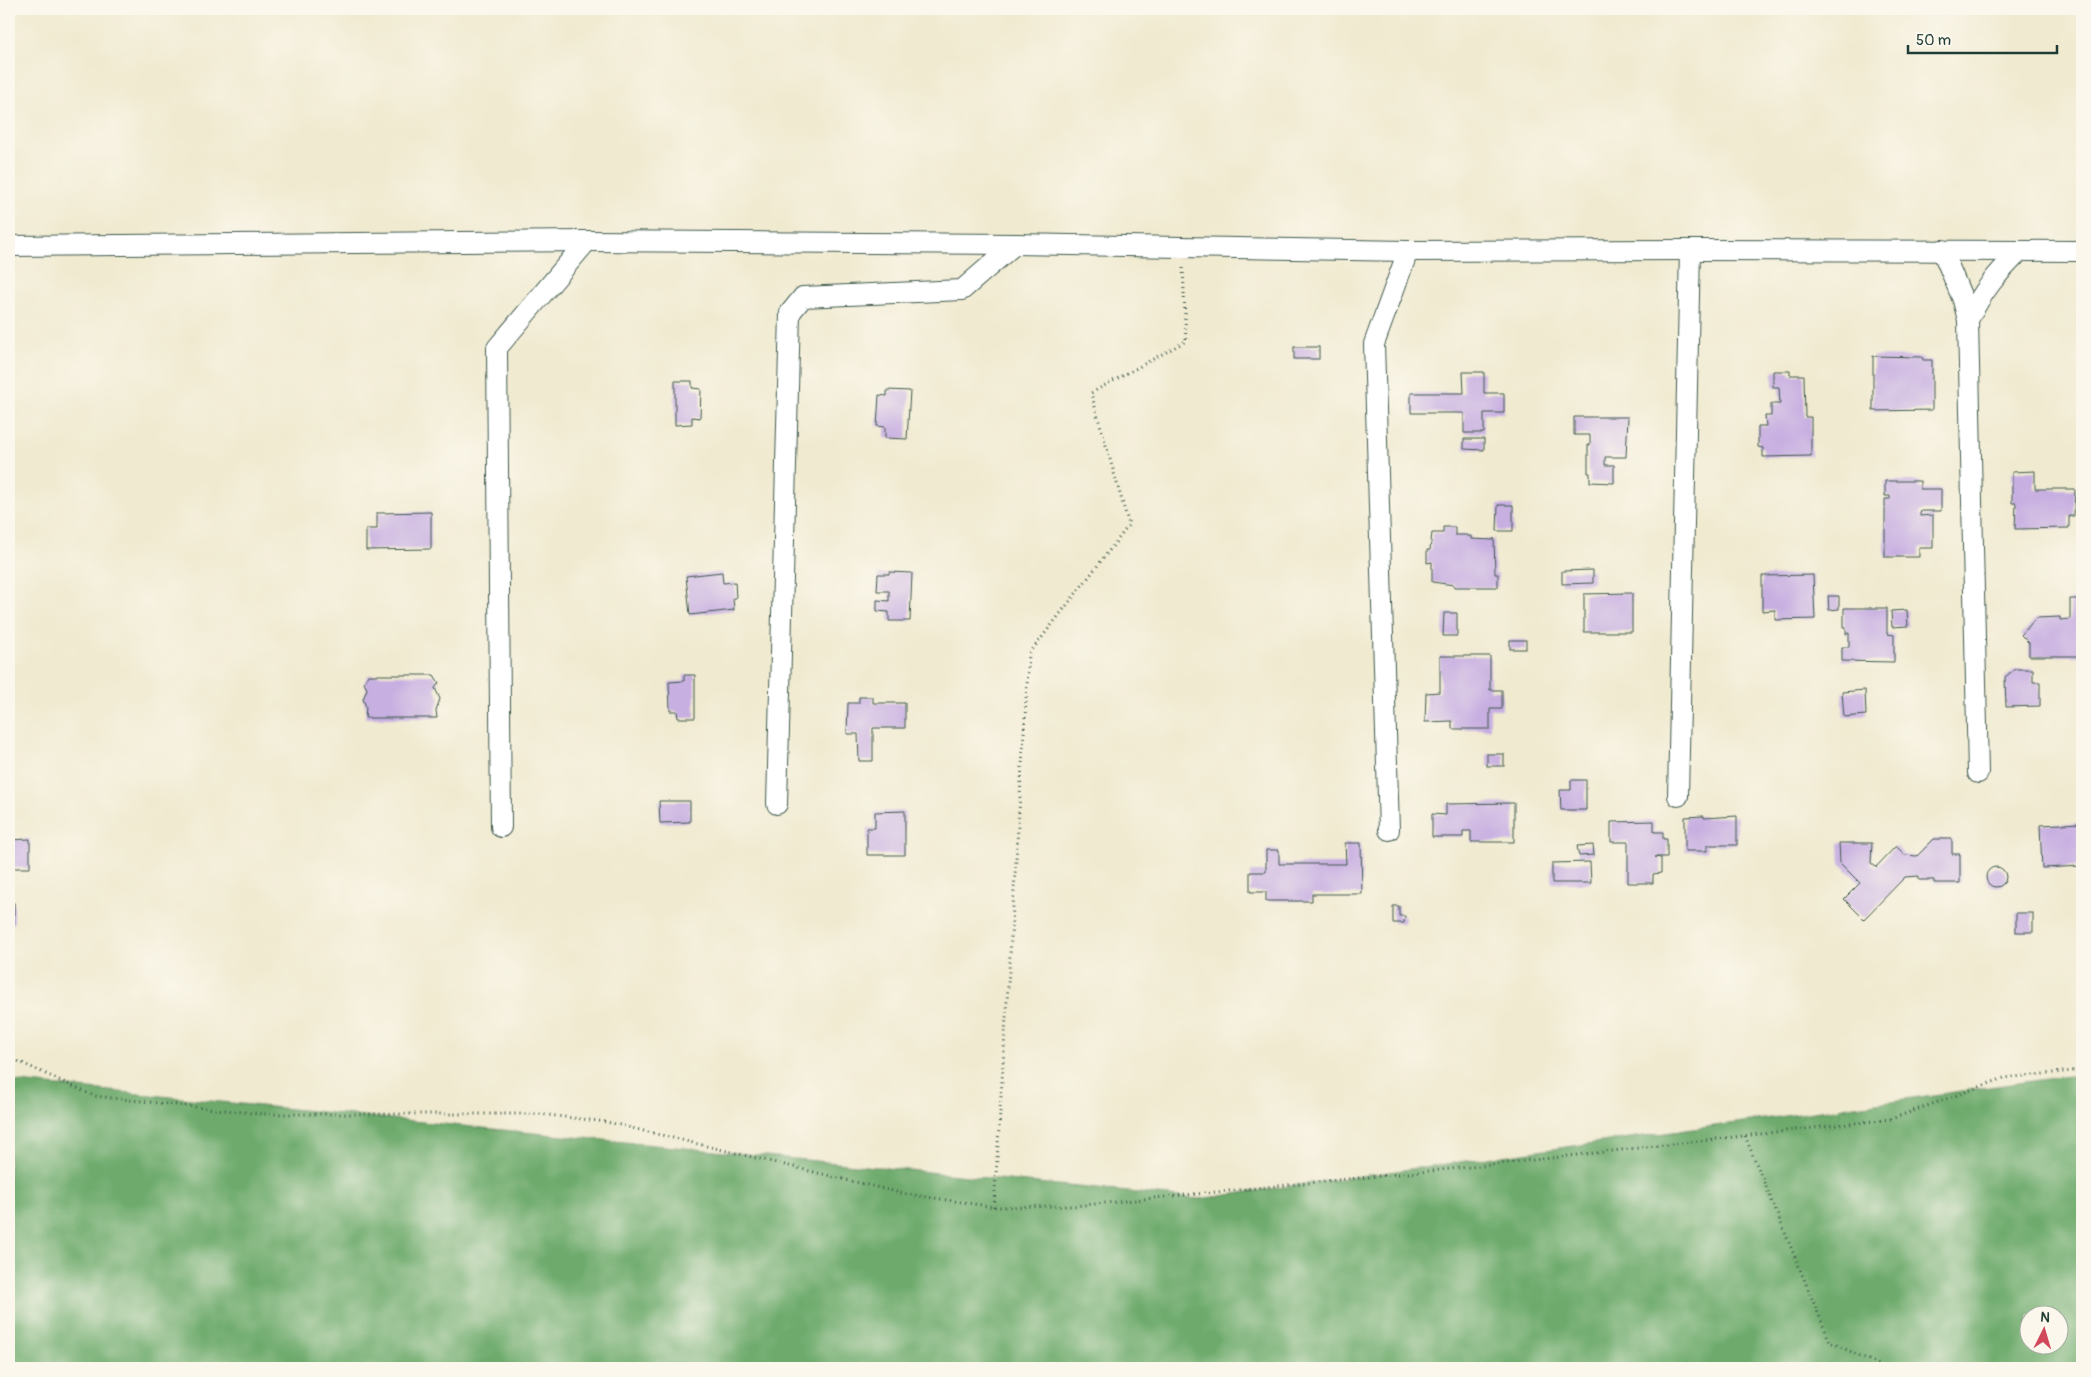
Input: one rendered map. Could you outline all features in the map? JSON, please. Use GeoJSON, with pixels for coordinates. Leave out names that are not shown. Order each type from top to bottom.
{"type":"FeatureCollection","features":[{"type":"Feature","properties":{"kind":"street"},"geometry":{"type":"LineString","coordinates":[[501,828],[497,348],[587,241]]}},
{"type":"Feature","properties":{"kind":"street"},"geometry":{"type":"LineString","coordinates":[[9,246],[587,241],[1015,244],[1408,251],[2082,251]]}},
{"type":"Feature","properties":{"kind":"street"},"geometry":{"type":"LineString","coordinates":[[777,804],[790,313],[803,297],[962,290],[1015,244]]}},
{"type":"Feature","properties":{"kind":"street"},"geometry":{"type":"LineString","coordinates":[[1678,796],[1690,250]]}},
{"type":"Feature","properties":{"kind":"street"},"geometry":{"type":"LineString","coordinates":[[1942,250],[1968,320],[1978,773]]}},
{"type":"Feature","properties":{"kind":"street"},"geometry":{"type":"LineString","coordinates":[[1389,830],[1374,344],[1408,251]]}},
{"type":"Feature","properties":{"kind":"street"},"geometry":{"type":"LineString","coordinates":[[1968,320],[1980,296],[1993,279],[2020,251]]}},
{"type":"Feature","properties":{"kind":"path"},"geometry":{"type":"LineString","coordinates":[[994,1207],[1028,654],[1129,525],[1091,393],[1186,341],[1182,247]]}},
{"type":"Feature","properties":{"kind":"path"},"geometry":{"type":"LineString","coordinates":[[9,1057],[94,1096],[261,1114],[539,1114],[607,1122],[901,1193],[994,1207],[1074,1206],[1500,1164],[1891,1119],[2004,1078],[2082,1070]]}},
{"type":"Feature","properties":{"kind":"path"},"geometry":{"type":"LineString","coordinates":[[1744,1136],[1830,1342],[1886,1368]]}},
{"type":"Feature","properties":{"kind":"green space"},"geometry":{"type":"Polygon","coordinates":[[[2082,1074],[2082,1368],[9,1368],[9,1081],[1199,1199],[2082,1074]]]}},
{"type":"Feature","properties":{"kind":"building"},"geometry":{"type":"Polygon","coordinates":[[[1294,347],[1319,347],[1319,359],[1294,359],[1294,347]]]}},
{"type":"Feature","properties":{"kind":"building"},"geometry":{"type":"Polygon","coordinates":[[[1873,356],[1922,357],[1923,360],[1932,360],[1932,410],[1873,411],[1873,356]]]}},
{"type":"Feature","properties":{"kind":"building"},"geometry":{"type":"Polygon","coordinates":[[[1773,371],[1790,371],[1790,375],[1804,375],[1805,417],[1811,417],[1811,456],[1763,457],[1763,448],[1758,447],[1758,426],[1766,426],[1765,416],[1771,416],[1771,404],[1780,404],[1779,387],[1773,387],[1773,371]]]}},
{"type":"Feature","properties":{"kind":"building"},"geometry":{"type":"Polygon","coordinates":[[[1463,372],[1484,372],[1484,393],[1504,393],[1504,413],[1484,413],[1484,433],[1464,433],[1464,413],[1411,413],[1411,393],[1464,393],[1463,372]]]}},
{"type":"Feature","properties":{"kind":"building"},"geometry":{"type":"Polygon","coordinates":[[[675,381],[692,381],[692,388],[701,389],[700,418],[692,417],[692,424],[675,425],[675,381]]]}},
{"type":"Feature","properties":{"kind":"building"},"geometry":{"type":"Polygon","coordinates":[[[887,390],[910,391],[907,439],[885,438],[885,427],[877,426],[879,395],[887,396],[887,390]]]}},
{"type":"Feature","properties":{"kind":"building"},"geometry":{"type":"Polygon","coordinates":[[[1574,417],[1628,417],[1626,457],[1605,457],[1605,465],[1614,465],[1614,483],[1590,482],[1590,473],[1588,473],[1588,445],[1590,445],[1590,435],[1574,435],[1574,417]]]}},
{"type":"Feature","properties":{"kind":"building"},"geometry":{"type":"Polygon","coordinates":[[[1464,439],[1484,439],[1484,450],[1464,449],[1464,439]]]}},
{"type":"Feature","properties":{"kind":"building"},"geometry":{"type":"Polygon","coordinates":[[[2035,471],[2035,489],[2075,489],[2074,516],[2069,516],[2069,528],[2015,529],[2016,503],[2012,503],[2012,472],[2035,471]]]}},
{"type":"Feature","properties":{"kind":"building"},"geometry":{"type":"Polygon","coordinates":[[[1885,481],[1920,481],[1920,489],[1941,489],[1941,511],[1921,511],[1920,514],[1920,516],[1933,515],[1933,548],[1919,548],[1919,557],[1885,557],[1885,499],[1890,499],[1890,496],[1885,496],[1885,481]]]}},
{"type":"Feature","properties":{"kind":"building"},"geometry":{"type":"Polygon","coordinates":[[[1498,505],[1513,505],[1513,531],[1497,531],[1498,505]]]}},
{"type":"Feature","properties":{"kind":"building"},"geometry":{"type":"Polygon","coordinates":[[[431,512],[431,549],[366,550],[366,529],[377,529],[377,513],[431,512]]]}},
{"type":"Feature","properties":{"kind":"building"},"geometry":{"type":"Polygon","coordinates":[[[1443,527],[1455,527],[1455,535],[1468,535],[1471,536],[1471,539],[1493,540],[1494,538],[1495,574],[1498,574],[1498,587],[1454,587],[1454,585],[1432,582],[1432,562],[1427,563],[1427,550],[1430,550],[1432,533],[1443,533],[1443,527]]]}},
{"type":"Feature","properties":{"kind":"building"},"geometry":{"type":"Polygon","coordinates":[[[1593,570],[1593,583],[1562,584],[1562,571],[1593,570]]]}},
{"type":"Feature","properties":{"kind":"building"},"geometry":{"type":"Polygon","coordinates":[[[722,572],[723,583],[735,582],[736,598],[733,598],[734,610],[690,615],[686,576],[722,572]]]}},
{"type":"Feature","properties":{"kind":"building"},"geometry":{"type":"Polygon","coordinates":[[[889,572],[912,573],[910,621],[889,621],[889,612],[877,611],[877,600],[889,601],[889,591],[877,591],[878,574],[889,574],[889,572]]]}},
{"type":"Feature","properties":{"kind":"building"},"geometry":{"type":"Polygon","coordinates":[[[1813,575],[1815,619],[1775,620],[1775,610],[1762,611],[1762,576],[1813,575]]]}},
{"type":"Feature","properties":{"kind":"building"},"geometry":{"type":"Polygon","coordinates":[[[1632,593],[1632,632],[1584,632],[1584,594],[1632,593]]]}},
{"type":"Feature","properties":{"kind":"building"},"geometry":{"type":"Polygon","coordinates":[[[1828,596],[1839,596],[1839,609],[1829,610],[1828,596]]]}},
{"type":"Feature","properties":{"kind":"building"},"geometry":{"type":"Polygon","coordinates":[[[2070,599],[2082,599],[2082,656],[2029,656],[2029,643],[2021,635],[2036,618],[2060,617],[2060,620],[2070,619],[2070,599]]]}},
{"type":"Feature","properties":{"kind":"building"},"geometry":{"type":"Polygon","coordinates":[[[1844,608],[1887,608],[1887,634],[1894,635],[1894,662],[1842,661],[1842,647],[1849,647],[1849,633],[1846,634],[1846,627],[1844,627],[1844,608]]]}},
{"type":"Feature","properties":{"kind":"building"},"geometry":{"type":"Polygon","coordinates":[[[1907,610],[1908,626],[1892,627],[1891,611],[1907,610]]]}},
{"type":"Feature","properties":{"kind":"building"},"geometry":{"type":"Polygon","coordinates":[[[1444,613],[1457,613],[1457,636],[1443,636],[1444,613]]]}},
{"type":"Feature","properties":{"kind":"building"},"geometry":{"type":"Polygon","coordinates":[[[1510,640],[1526,640],[1526,649],[1510,649],[1510,640]]]}},
{"type":"Feature","properties":{"kind":"building"},"geometry":{"type":"Polygon","coordinates":[[[1440,656],[1490,656],[1490,690],[1502,690],[1502,709],[1490,709],[1490,729],[1452,729],[1452,721],[1425,722],[1426,693],[1440,692],[1440,656]]]}},
{"type":"Feature","properties":{"kind":"building"},"geometry":{"type":"Polygon","coordinates":[[[2015,669],[2033,669],[2033,682],[2040,682],[2040,706],[2006,707],[2005,677],[2015,669]]]}},
{"type":"Feature","properties":{"kind":"building"},"geometry":{"type":"Polygon","coordinates":[[[368,675],[434,675],[439,683],[435,688],[440,699],[436,710],[437,718],[365,718],[366,707],[363,699],[367,689],[364,683],[368,675]]]}},
{"type":"Feature","properties":{"kind":"building"},"geometry":{"type":"Polygon","coordinates":[[[684,675],[695,675],[695,718],[678,718],[677,711],[670,711],[669,682],[684,681],[684,675]]]}},
{"type":"Feature","properties":{"kind":"building"},"geometry":{"type":"Polygon","coordinates":[[[1865,690],[1866,715],[1844,717],[1842,692],[1865,690]]]}},
{"type":"Feature","properties":{"kind":"building"},"geometry":{"type":"Polygon","coordinates":[[[859,697],[873,697],[873,703],[905,703],[905,728],[873,728],[873,761],[859,761],[858,734],[847,734],[848,703],[859,703],[859,697]]]}},
{"type":"Feature","properties":{"kind":"building"},"geometry":{"type":"Polygon","coordinates":[[[1487,754],[1504,754],[1504,766],[1487,766],[1487,754]]]}},
{"type":"Feature","properties":{"kind":"building"},"geometry":{"type":"Polygon","coordinates":[[[1571,780],[1586,780],[1586,810],[1561,810],[1560,790],[1571,790],[1571,780]]]}},
{"type":"Feature","properties":{"kind":"building"},"geometry":{"type":"Polygon","coordinates":[[[659,801],[690,801],[690,822],[660,823],[659,801]]]}},
{"type":"Feature","properties":{"kind":"building"},"geometry":{"type":"Polygon","coordinates":[[[1514,803],[1514,842],[1471,842],[1471,831],[1463,831],[1463,837],[1432,837],[1432,814],[1446,815],[1446,804],[1514,803]]]}},
{"type":"Feature","properties":{"kind":"building"},"geometry":{"type":"Polygon","coordinates":[[[905,811],[905,855],[867,855],[867,828],[875,828],[875,812],[905,811]]]}},
{"type":"Feature","properties":{"kind":"building"},"geometry":{"type":"Polygon","coordinates":[[[1704,816],[1704,818],[1737,816],[1737,845],[1707,845],[1707,851],[1685,851],[1685,817],[1704,816]]]}},
{"type":"Feature","properties":{"kind":"building"},"geometry":{"type":"Polygon","coordinates":[[[1654,821],[1654,832],[1663,832],[1663,839],[1667,839],[1667,857],[1655,857],[1661,858],[1661,873],[1653,874],[1653,883],[1628,883],[1628,842],[1611,842],[1611,822],[1654,821]]]}},
{"type":"Feature","properties":{"kind":"building"},"geometry":{"type":"Polygon","coordinates":[[[2082,823],[2082,866],[2042,868],[2040,825],[2082,823]]]}},
{"type":"Feature","properties":{"kind":"building"},"geometry":{"type":"Polygon","coordinates":[[[30,839],[30,868],[9,868],[9,840],[30,839]]]}},
{"type":"Feature","properties":{"kind":"building"},"geometry":{"type":"Polygon","coordinates":[[[1934,839],[1952,839],[1952,854],[1960,854],[1960,883],[1934,883],[1934,880],[1919,880],[1919,876],[1905,877],[1864,919],[1844,899],[1860,883],[1840,863],[1839,843],[1872,843],[1871,863],[1876,867],[1896,846],[1905,855],[1917,856],[1934,839]]]}},
{"type":"Feature","properties":{"kind":"building"},"geometry":{"type":"Polygon","coordinates":[[[1345,843],[1361,843],[1362,894],[1312,894],[1312,901],[1266,901],[1266,892],[1250,892],[1250,872],[1266,872],[1266,850],[1279,850],[1279,864],[1346,864],[1345,843]]]}},
{"type":"Feature","properties":{"kind":"building"},"geometry":{"type":"Polygon","coordinates":[[[1593,845],[1594,855],[1579,856],[1577,846],[1593,845]]]}},
{"type":"Feature","properties":{"kind":"building"},"geometry":{"type":"Polygon","coordinates":[[[1590,862],[1591,883],[1552,883],[1552,863],[1590,862]]]}},
{"type":"Feature","properties":{"kind":"building"},"geometry":{"type":"Polygon","coordinates":[[[1996,867],[2003,870],[2006,877],[2003,884],[1996,887],[1989,884],[1986,877],[1989,870],[1996,867]]]}},
{"type":"Feature","properties":{"kind":"building"},"geometry":{"type":"Polygon","coordinates":[[[9,903],[14,903],[14,924],[9,924],[9,903]]]}},
{"type":"Feature","properties":{"kind":"building"},"geometry":{"type":"Polygon","coordinates":[[[1393,906],[1399,906],[1399,916],[1405,916],[1404,923],[1393,923],[1393,906]]]}},
{"type":"Feature","properties":{"kind":"building"},"geometry":{"type":"Polygon","coordinates":[[[2016,913],[2033,913],[2033,932],[2016,932],[2016,913]]]}}]}
